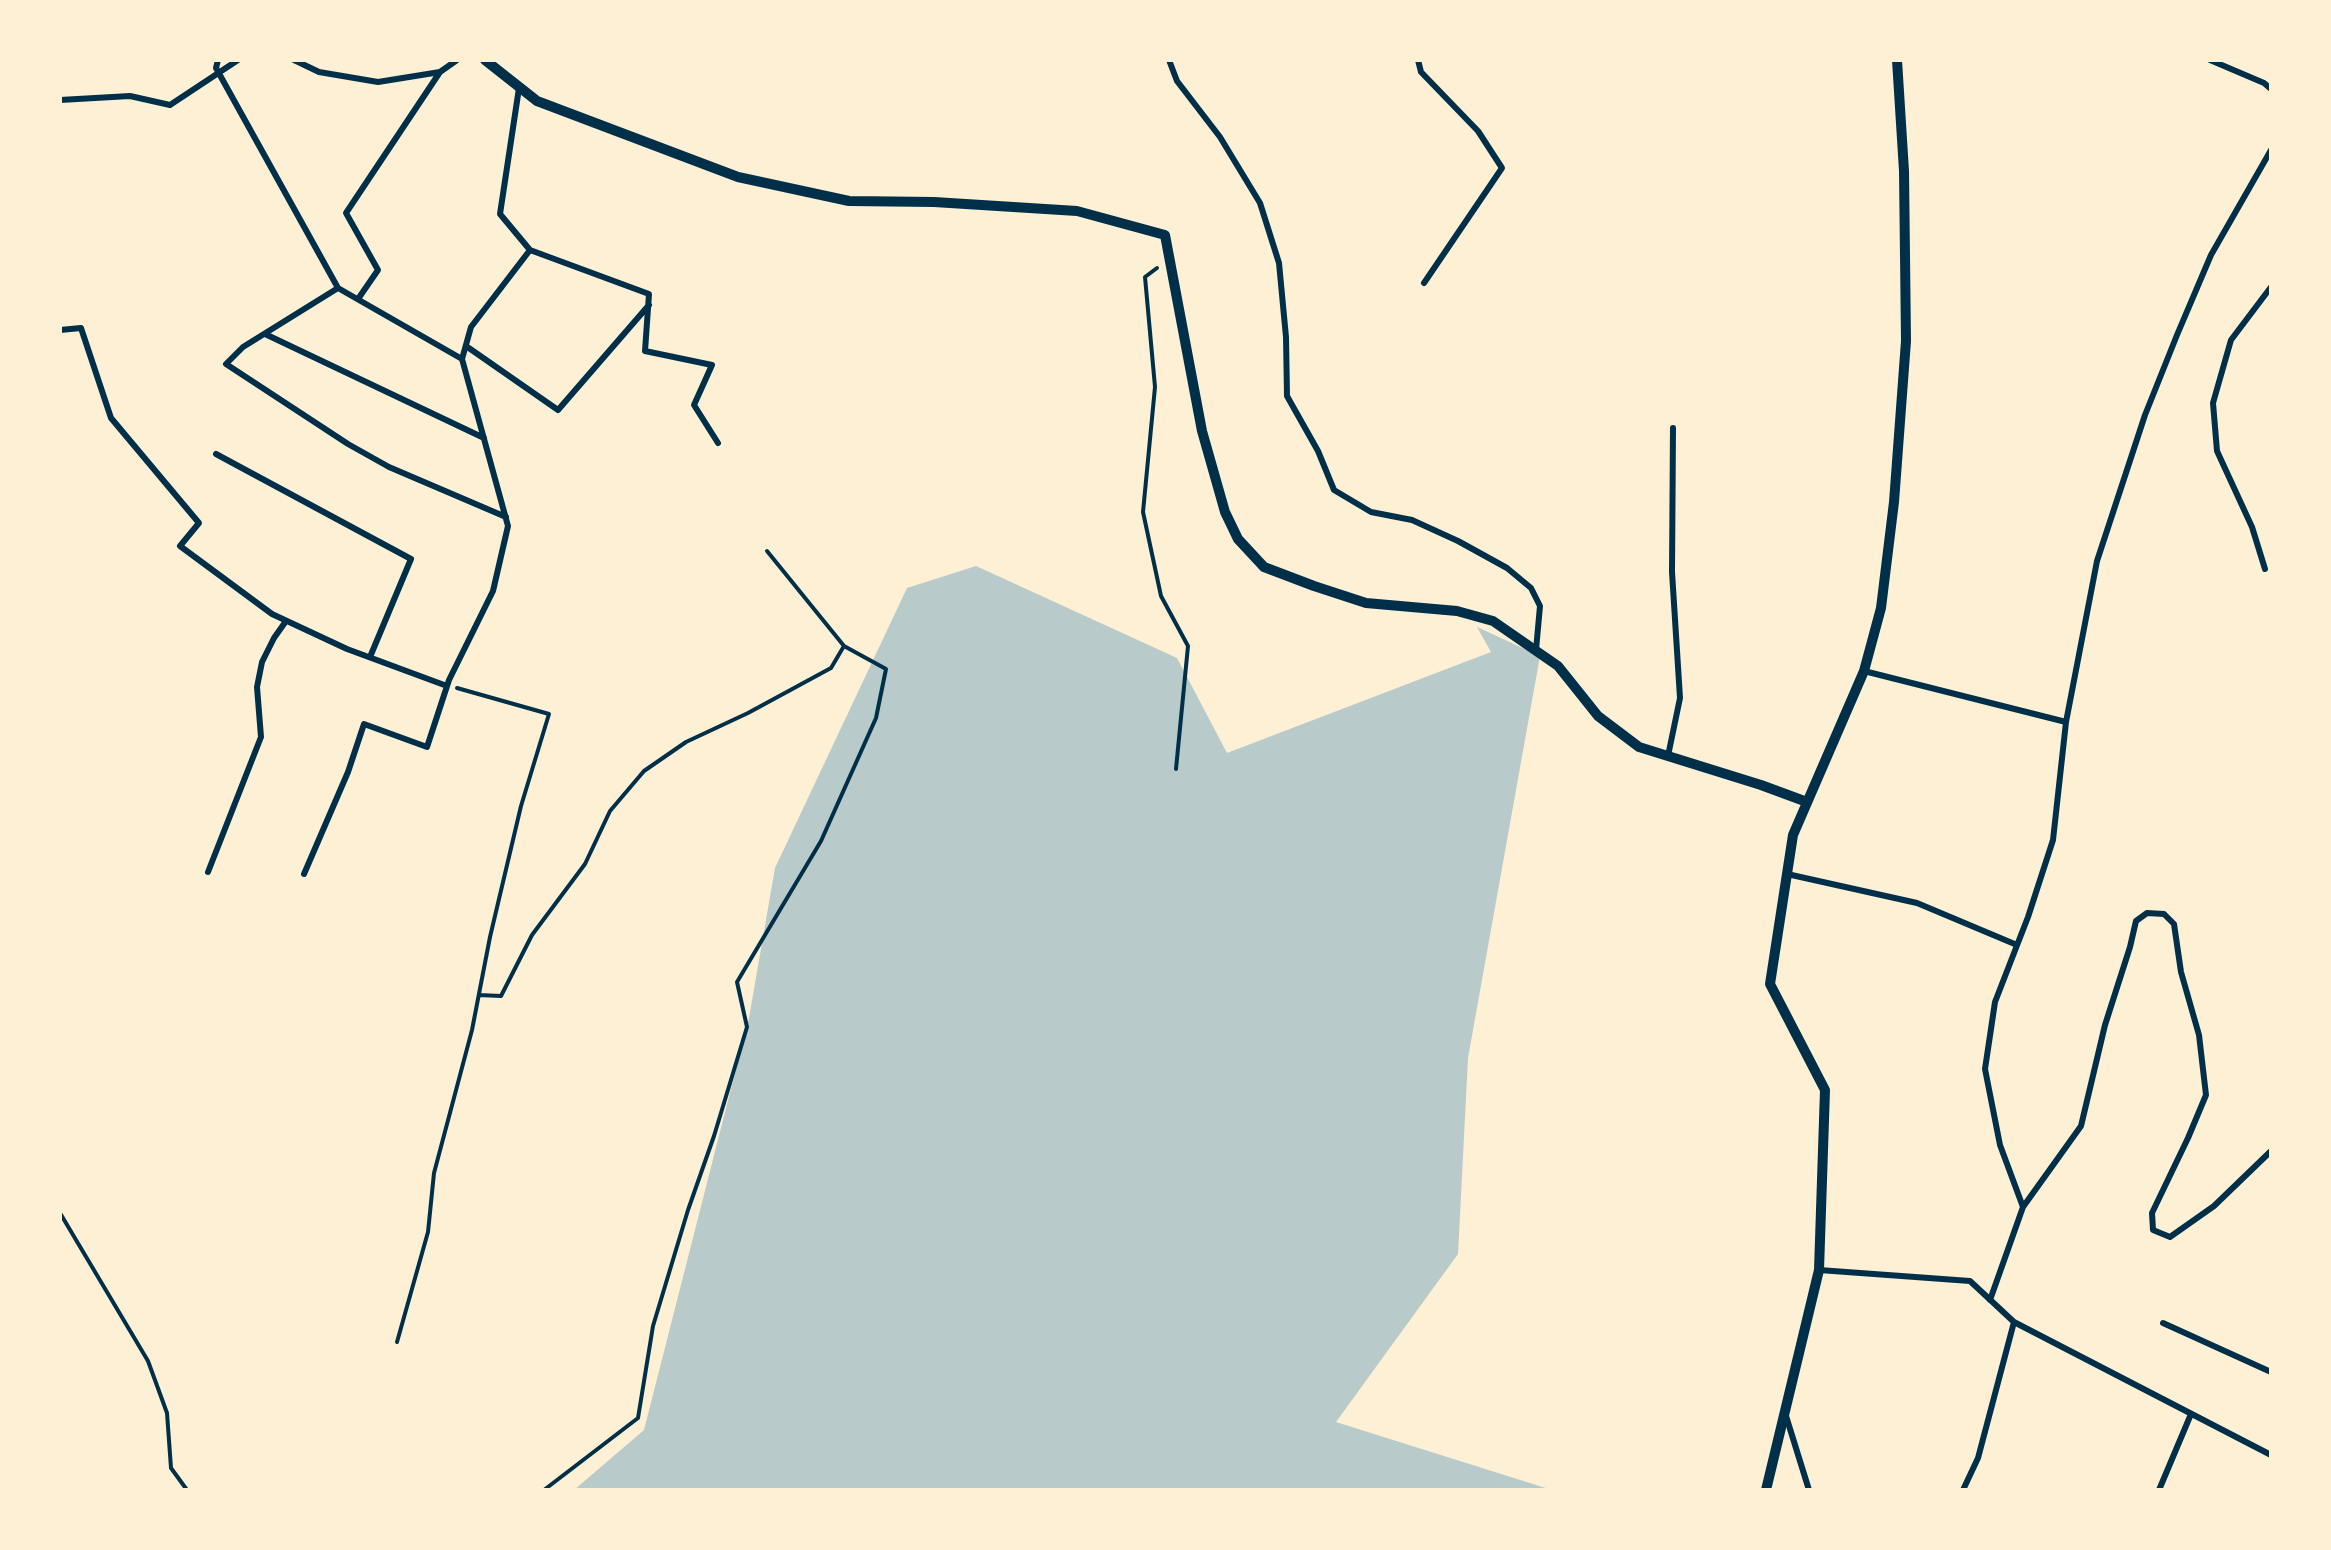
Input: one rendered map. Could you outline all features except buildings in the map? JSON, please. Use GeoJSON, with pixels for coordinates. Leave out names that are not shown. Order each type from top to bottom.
{"type":"FeatureCollection","features":[{"type":"Feature","properties":{"kind":"street"},"geometry":{"type":"LineString","coordinates":[[218,60],[216,68],[338,288],[462,359]]}},
{"type":"Feature","properties":{"kind":"street"},"geometry":{"type":"LineString","coordinates":[[60,100],[130,96],[170,105],[238,60]]}},
{"type":"Feature","properties":{"kind":"street"},"geometry":{"type":"LineString","coordinates":[[294,60],[319,72],[378,82],[440,72]]}},
{"type":"Feature","properties":{"kind":"street"},"geometry":{"type":"LineString","coordinates":[[358,300],[378,270],[346,213],[440,72],[457,60]]}},
{"type":"Feature","properties":{"kind":"street"},"geometry":{"type":"LineString","coordinates":[[485,60],[537,101],[738,177],[849,201],[934,202],[1077,211],[1165,234],[1202,431],[1225,512],[1238,539],[1264,567],[1366,603],[1457,611],[1493,621],[1558,666],[1598,716],[1639,747],[1761,785],[1807,802]]}},
{"type":"Feature","properties":{"kind":"street"},"geometry":{"type":"LineString","coordinates":[[1168,60],[1177,81],[1220,137],[1260,203],[1279,263],[1286,337],[1287,396],[1318,451],[1334,490],[1371,512],[1412,520],[1458,541],[1515,575],[1531,588],[1540,606],[1536,650]]}},
{"type":"Feature","properties":{"kind":"street"},"geometry":{"type":"LineString","coordinates":[[1418,60],[1421,72],[1478,131],[1502,168],[1424,283]]}},
{"type":"Feature","properties":{"kind":"street"},"geometry":{"type":"LineString","coordinates":[[1766,1490],[1819,1269],[1825,1090],[1770,984],[1793,835],[1864,671],[1881,609],[1894,502],[1906,341],[1904,171],[1897,60]]}},
{"type":"Feature","properties":{"kind":"street"},"geometry":{"type":"LineString","coordinates":[[2211,60],[2264,83],[2271,89]]}},
{"type":"Feature","properties":{"kind":"street"},"geometry":{"type":"LineString","coordinates":[[519,87],[500,214],[530,250],[649,294],[645,351],[712,365],[694,405],[718,443]]}},
{"type":"Feature","properties":{"kind":"street"},"geometry":{"type":"LineString","coordinates":[[2023,1207],[2000,1145],[1985,1070],[1995,1002],[2053,840],[2066,722],[2097,561],[2145,415],[2211,255],[2271,150]]}},
{"type":"Feature","properties":{"kind":"street"},"geometry":{"type":"LineString","coordinates":[[304,874],[348,772],[364,724],[426,747],[447,686],[493,591],[508,526],[462,359],[471,327],[530,250]]}},
{"type":"Feature","properties":{"kind":"street"},"geometry":{"type":"LineString","coordinates":[[2265,569],[2252,527],[2217,451],[2213,403],[2231,340],[2271,287]]}},
{"type":"Feature","properties":{"kind":"street"},"geometry":{"type":"LineString","coordinates":[[338,288],[243,347],[226,364],[348,444],[389,467],[506,517]]}},
{"type":"Feature","properties":{"kind":"street"},"geometry":{"type":"LineString","coordinates":[[466,346],[558,410],[649,305]]}},
{"type":"Feature","properties":{"kind":"street"},"geometry":{"type":"LineString","coordinates":[[60,330],[81,328],[111,417],[199,523],[180,546],[272,614],[370,657],[447,686]]}},
{"type":"Feature","properties":{"kind":"street"},"geometry":{"type":"LineString","coordinates":[[265,334],[484,438]]}},
{"type":"Feature","properties":{"kind":"street"},"geometry":{"type":"LineString","coordinates":[[1668,756],[1680,698],[1672,572],[1673,428]]}},
{"type":"Feature","properties":{"kind":"street"},"geometry":{"type":"LineString","coordinates":[[216,454],[411,559],[370,657]]}},
{"type":"Feature","properties":{"kind":"street"},"geometry":{"type":"LineString","coordinates":[[208,872],[261,737],[257,687],[262,662],[273,638],[286,621]]}},
{"type":"Feature","properties":{"kind":"street"},"geometry":{"type":"LineString","coordinates":[[1864,671],[2066,722]]}},
{"type":"Feature","properties":{"kind":"street"},"geometry":{"type":"LineString","coordinates":[[1787,874],[1917,903],[2017,945]]}},
{"type":"Feature","properties":{"kind":"street"},"geometry":{"type":"LineString","coordinates":[[1990,1300],[2023,1207],[2081,1126],[2105,1025],[2136,921],[2147,913],[2164,914],[2174,924],[2181,972],[2199,1035],[2206,1095],[2152,1213],[2153,1230],[2170,1237],[2214,1206],[2271,1151]]}},
{"type":"Feature","properties":{"kind":"street"},"geometry":{"type":"LineString","coordinates":[[1819,1269],[1970,1281],[2014,1322],[2271,1455]]}},
{"type":"Feature","properties":{"kind":"street"},"geometry":{"type":"LineString","coordinates":[[1963,1490],[1977,1458],[2014,1322]]}},
{"type":"Feature","properties":{"kind":"street"},"geometry":{"type":"LineString","coordinates":[[2163,1323],[2271,1372]]}},
{"type":"Feature","properties":{"kind":"street"},"geometry":{"type":"LineString","coordinates":[[1785,1413],[1809,1490]]}},
{"type":"Feature","properties":{"kind":"street"},"geometry":{"type":"LineString","coordinates":[[2159,1490],[2191,1414]]}},
{"type":"Feature","properties":{"kind":"path"},"geometry":{"type":"LineString","coordinates":[[1170,260],[1145,277],[1155,387],[1143,512],[1161,596],[1188,646],[1176,769]]}},
{"type":"Feature","properties":{"kind":"path"},"geometry":{"type":"LineString","coordinates":[[544,1490],[638,1418],[653,1326],[747,1027],[736,981],[821,841],[876,718],[886,669],[844,646],[767,551]]}},
{"type":"Feature","properties":{"kind":"path"},"geometry":{"type":"LineString","coordinates":[[479,995],[501,996],[532,935],[585,864],[610,811],[644,771],[686,742],[748,713],[831,668],[844,646]]}},
{"type":"Feature","properties":{"kind":"path"},"geometry":{"type":"LineString","coordinates":[[397,1342],[428,1232],[434,1173],[472,1030],[490,937],[521,806],[549,714],[447,686]]}},
{"type":"Feature","properties":{"kind":"path"},"geometry":{"type":"LineString","coordinates":[[60,1212],[148,1361],[167,1413],[171,1468],[187,1490]]}},
{"type":"Feature","properties":{"kind":"shaded area"},"geometry":{"type":"Polygon","coordinates":[[[976,566],[1177,658],[1227,753],[1491,652],[1477,627],[1540,656],[1468,1058],[1458,1254],[1336,1422],[1552,1490],[574,1490],[644,1430],[749,1018],[775,868],[907,588],[976,566]]]}}]}
